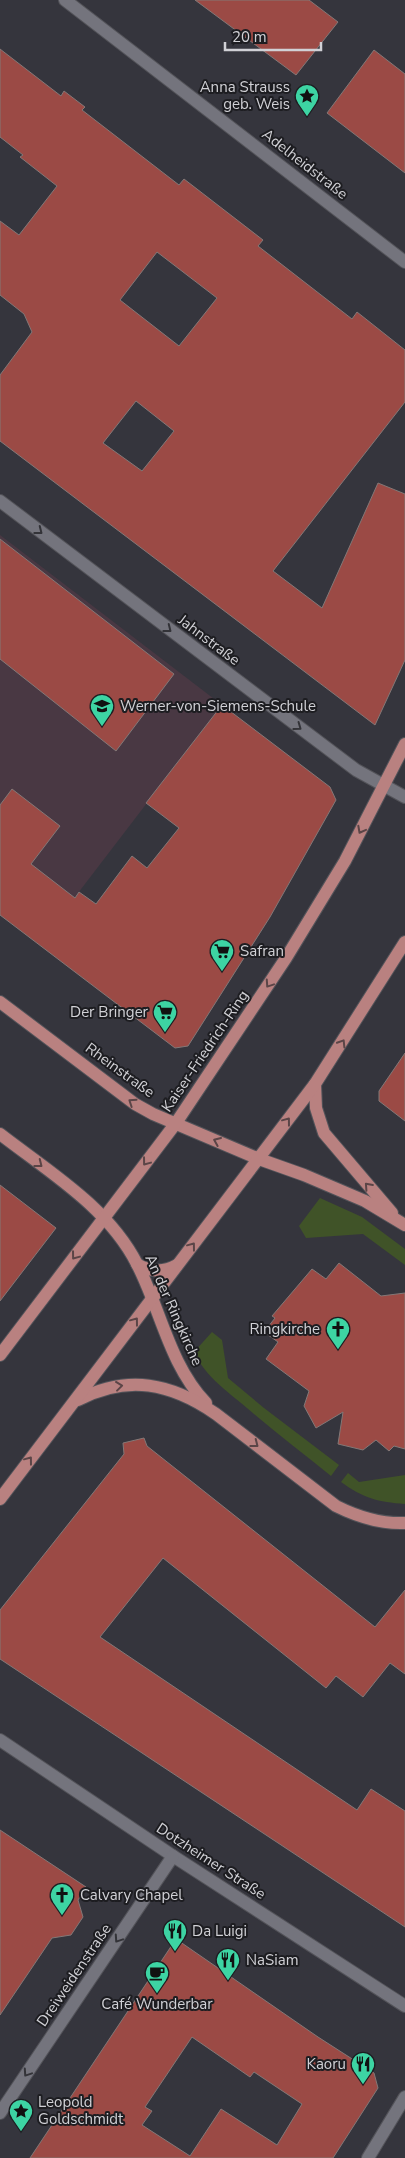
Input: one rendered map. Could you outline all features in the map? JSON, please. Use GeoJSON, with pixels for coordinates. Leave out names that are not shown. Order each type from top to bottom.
{"type":"FeatureCollection","features":[{"type":"Feature","properties":{"kind":"main road","name":"Kaiser-Friedrich-Ring"},"geometry":{"type":"LineString","coordinates":[[0,1355],[176,1123],[286,958],[345,861],[405,744]]}},
{"type":"Feature","properties":{"kind":"main road"},"geometry":{"type":"LineString","coordinates":[[0,1499],[315,1084],[405,942]]}},
{"type":"Feature","properties":{"kind":"main road","name":"Rheinstraße"},"geometry":{"type":"LineString","coordinates":[[0,1002],[135,1104],[258,1159]]}},
{"type":"Feature","properties":{"kind":"main road"},"geometry":{"type":"LineString","coordinates":[[315,1084],[316,1108],[324,1133],[403,1224]]}},
{"type":"Feature","properties":{"kind":"main road"},"geometry":{"type":"LineString","coordinates":[[0,1134],[105,1217]]}},
{"type":"Feature","properties":{"kind":"main road"},"geometry":{"type":"LineString","coordinates":[[258,1159],[304,1175],[365,1201],[403,1224]]}},
{"type":"Feature","properties":{"kind":"main road","name":"An der Ringkirche"},"geometry":{"type":"LineString","coordinates":[[105,1217],[137,1264],[171,1350],[180,1367],[202,1399],[216,1414]]}},
{"type":"Feature","properties":{"kind":"main road"},"geometry":{"type":"LineString","coordinates":[[137,1264],[145,1268],[164,1271],[180,1263]]}},
{"type":"Feature","properties":{"kind":"main road","name":"An der Ringkirche"},"geometry":{"type":"LineString","coordinates":[[74,1402],[91,1393],[131,1384],[152,1385],[175,1390],[196,1400],[216,1414],[336,1506],[357,1516],[377,1521],[405,1523]]}},
{"type":"Feature","properties":{"kind":"street","name":"Adelheidstraße"},"geometry":{"type":"LineString","coordinates":[[66,0],[405,262]]}},
{"type":"Feature","properties":{"kind":"street","name":"Jahnstraße"},"geometry":{"type":"LineString","coordinates":[[0,501],[266,704],[356,770],[405,797]]}},
{"type":"Feature","properties":{"kind":"street","name":"Dotzheimer Straße"},"geometry":{"type":"LineString","coordinates":[[0,1740],[173,1856],[405,2006]]}},
{"type":"Feature","properties":{"kind":"street","name":"Dreiweidenstraße"},"geometry":{"type":"LineString","coordinates":[[0,2113],[173,1856]]}},
{"type":"Feature","properties":{"kind":"street"},"geometry":{"type":"LineString","coordinates":[[368,2158],[405,2097]]}},
{"type":"Feature","properties":{"kind":"shaded area","name":"Werner-von-Siemens-Schule"},"geometry":{"type":"Polygon","coordinates":[[[0,535],[222,705],[39,944],[0,915],[0,535]]]}},
{"type":"Feature","properties":{"kind":"green space"},"geometry":{"type":"Polygon","coordinates":[[[320,1198],[362,1217],[405,1249],[405,1265],[363,1234],[306,1238],[299,1226],[320,1198]]]}},
{"type":"Feature","properties":{"kind":"green space"},"geometry":{"type":"Polygon","coordinates":[[[212,1332],[222,1340],[228,1378],[339,1465],[331,1476],[208,1374],[194,1352],[212,1332]]]}},
{"type":"Feature","properties":{"kind":"green space"},"geometry":{"type":"Polygon","coordinates":[[[348,1473],[359,1482],[405,1475],[405,1504],[387,1502],[356,1492],[341,1482],[348,1473]]]}},
{"type":"Feature","properties":{"kind":"building"},"geometry":{"type":"Polygon","coordinates":[[[195,0],[309,0],[338,22],[296,75],[195,0]]]}},
{"type":"Feature","properties":{"kind":"building"},"geometry":{"type":"Polygon","coordinates":[[[0,49],[61,96],[64,91],[85,107],[82,110],[179,185],[184,179],[263,240],[258,246],[352,319],[357,312],[405,350],[405,402],[273,571],[322,608],[378,483],[405,494],[405,660],[375,725],[0,441],[0,375],[32,332],[24,314],[0,295],[0,221],[19,235],[57,186],[20,157],[23,155],[0,137],[0,49]],[[157,252],[120,300],[179,346],[217,298],[157,252]],[[136,401],[103,443],[142,471],[174,431],[136,401]]]}},
{"type":"Feature","properties":{"kind":"building"},"geometry":{"type":"Polygon","coordinates":[[[374,50],[405,74],[405,173],[327,113],[374,50]]]}},
{"type":"Feature","properties":{"kind":"building"},"geometry":{"type":"Polygon","coordinates":[[[0,539],[174,674],[116,751],[0,659],[0,539]]]}},
{"type":"Feature","properties":{"kind":"building"},"geometry":{"type":"Polygon","coordinates":[[[222,705],[330,787],[336,800],[270,917],[188,1046],[175,1048],[0,915],[0,805],[12,789],[60,826],[31,864],[75,898],[79,892],[96,904],[132,856],[147,868],[179,828],[146,803],[222,705]]]}},
{"type":"Feature","properties":{"kind":"building"},"geometry":{"type":"Polygon","coordinates":[[[405,1053],[405,1121],[379,1101],[379,1091],[405,1053]]]}},
{"type":"Feature","properties":{"kind":"building"},"geometry":{"type":"Polygon","coordinates":[[[0,1185],[56,1228],[0,1301],[0,1185]]]}},
{"type":"Feature","properties":{"kind":"building","name":"Ringkirche"},"geometry":{"type":"Polygon","coordinates":[[[339,1263],[381,1296],[405,1293],[405,1449],[394,1446],[389,1451],[376,1440],[363,1450],[338,1444],[343,1412],[316,1428],[304,1406],[309,1391],[266,1359],[278,1342],[264,1332],[275,1318],[272,1316],[312,1269],[326,1279],[339,1263]]]}},
{"type":"Feature","properties":{"kind":"building"},"geometry":{"type":"Polygon","coordinates":[[[144,1438],[147,1446],[375,1627],[405,1590],[405,1674],[390,1663],[363,1697],[336,1676],[326,1688],[163,1558],[100,1637],[357,1810],[371,1789],[405,1811],[405,1927],[0,1659],[0,1610],[124,1454],[123,1443],[144,1438]]]}},
{"type":"Feature","properties":{"kind":"building"},"geometry":{"type":"Polygon","coordinates":[[[0,1830],[86,1887],[78,1900],[83,1917],[71,1935],[52,1938],[0,2015],[0,1830]]]}},
{"type":"Feature","properties":{"kind":"building"},"geometry":{"type":"Polygon","coordinates":[[[176,1939],[318,2037],[374,2073],[378,2088],[333,2158],[30,2158],[176,1939]],[[192,2037],[145,2107],[152,2111],[142,2125],[190,2156],[221,2109],[277,2145],[302,2104],[254,2072],[250,2077],[192,2037]]]}},
{"type":"Feature","properties":{"kind":"place","name":"Anna Strauss geb. Weis"},"geometry":{"type":"Point","coordinates":[307,117]}},
{"type":"Feature","properties":{"kind":"place","name":"Werner-von-Siemens-Schule"},"geometry":{"type":"Point","coordinates":[102,727]}},
{"type":"Feature","properties":{"kind":"place","name":"Safran"},"geometry":{"type":"Point","coordinates":[222,972]}},
{"type":"Feature","properties":{"kind":"place","name":"Der Bringer"},"geometry":{"type":"Point","coordinates":[165,1033]}},
{"type":"Feature","properties":{"kind":"place","name":"Ringkirche"},"geometry":{"type":"Point","coordinates":[338,1350]}},
{"type":"Feature","properties":{"kind":"place","name":"Calvary Chapel"},"geometry":{"type":"Point","coordinates":[62,1916]}},
{"type":"Feature","properties":{"kind":"place","name":"Da Luigi"},"geometry":{"type":"Point","coordinates":[175,1952]}},
{"type":"Feature","properties":{"kind":"place","name":"NaSiam"},"geometry":{"type":"Point","coordinates":[228,1981]}},
{"type":"Feature","properties":{"kind":"place","name":"Café Wunderbar"},"geometry":{"type":"Point","coordinates":[157,1994]}},
{"type":"Feature","properties":{"kind":"place","name":"Kaoru"},"geometry":{"type":"Point","coordinates":[363,2085]}},
{"type":"Feature","properties":{"kind":"place","name":"Leopold Goldschmidt"},"geometry":{"type":"Point","coordinates":[21,2132]}}]}
